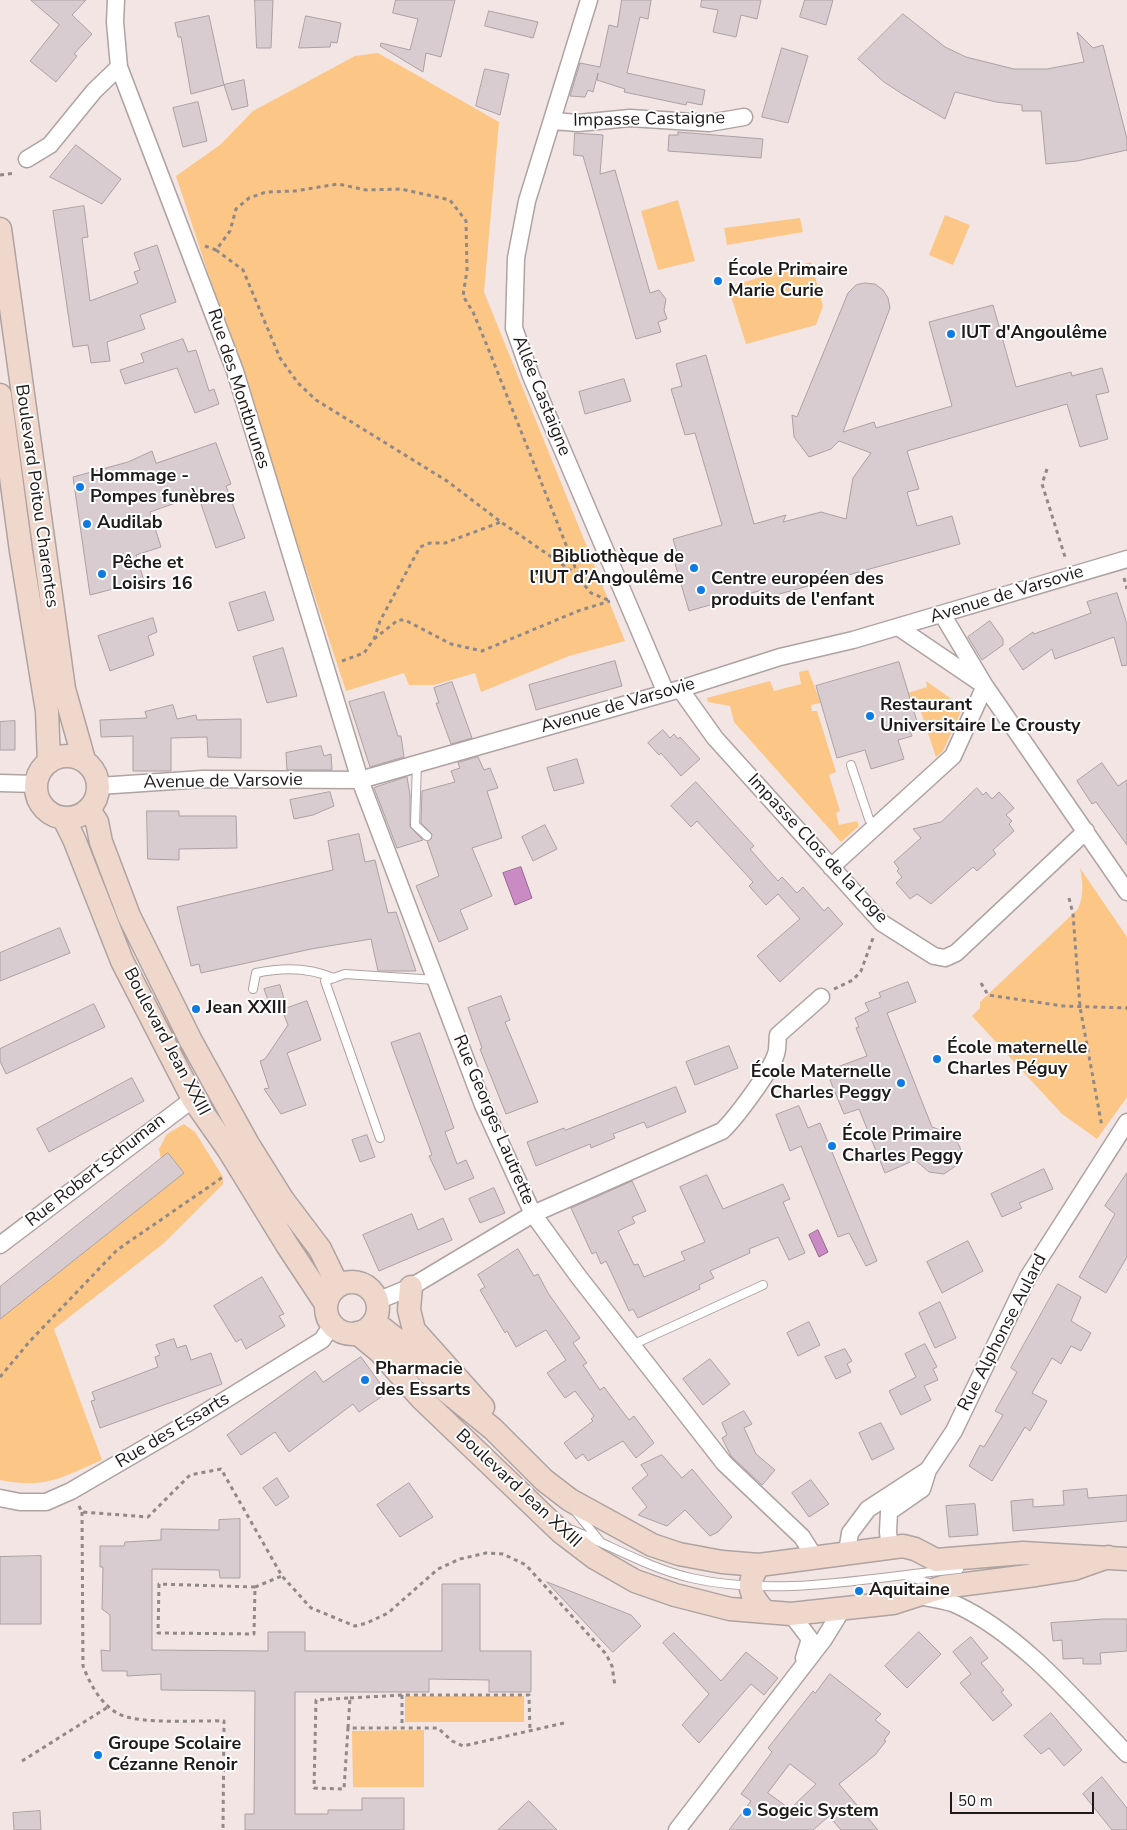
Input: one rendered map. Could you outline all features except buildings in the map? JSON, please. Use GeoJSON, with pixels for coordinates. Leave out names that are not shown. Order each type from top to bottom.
{"type":"FeatureCollection","features":[{"type":"Feature","properties":{"kind":"main road","name":"Boulevard Poitou Charentes"},"geometry":{"type":"LineString","coordinates":[[0,229],[64,689],[84,760]]}},
{"type":"Feature","properties":{"kind":"main road","name":"Boulevard Poitou Charentes"},"geometry":{"type":"LineString","coordinates":[[0,395],[21,551],[47,711],[49,762]]}},
{"type":"Feature","properties":{"kind":"main road"},"geometry":{"type":"LineString","coordinates":[[66,756],[84,760],[97,776],[99,786],[98,795],[89,810],[82,815],[64,819],[46,811],[37,794],[36,784],[38,776],[49,762],[66,756]]}},
{"type":"Feature","properties":{"kind":"main road","name":"Boulevard Jean XXIII"},"geometry":{"type":"LineString","coordinates":[[89,810],[97,822],[101,842],[129,916],[191,1041],[248,1144],[283,1200],[320,1249],[332,1295]]}},
{"type":"Feature","properties":{"kind":"main road","name":"Boulevard Jean XXIII"},"geometry":{"type":"LineString","coordinates":[[64,819],[74,838],[122,961],[193,1099],[238,1167],[332,1295]]}},
{"type":"Feature","properties":{"kind":"main road"},"geometry":{"type":"LineString","coordinates":[[353,1282],[361,1283],[374,1294],[370,1319],[344,1333],[332,1325],[328,1319],[332,1295],[353,1282]]}},
{"type":"Feature","properties":{"kind":"main road","name":"Boulevard Jean XXIII"},"geometry":{"type":"LineString","coordinates":[[411,1287],[409,1310],[414,1330],[483,1406],[493,1428]]}},
{"type":"Feature","properties":{"kind":"main road","name":"Boulevard Jean XXIII"},"geometry":{"type":"LineString","coordinates":[[370,1319],[400,1342],[445,1390],[493,1428],[544,1480],[607,1522],[652,1545],[687,1556],[722,1562],[759,1565],[814,1556],[903,1546],[915,1549],[928,1578],[893,1602],[791,1614],[730,1609],[675,1596],[635,1581],[595,1558],[539,1513],[421,1398],[379,1351],[370,1319]]}},
{"type":"Feature","properties":{"kind":"main road"},"geometry":{"type":"LineString","coordinates":[[1023,1553],[1117,1558],[1074,1569],[928,1578],[936,1560],[1023,1553]]}},
{"type":"Feature","properties":{"kind":"main road"},"geometry":{"type":"LineString","coordinates":[[759,1565],[752,1575],[750,1586],[754,1600],[765,1612]]}},
{"type":"Feature","properties":{"kind":"street","name":"Rue des Montbrunes"},"geometry":{"type":"LineString","coordinates":[[116,0],[115,22],[119,67],[235,371],[360,780]]}},
{"type":"Feature","properties":{"kind":"street","name":"Allée Castaigne"},"geometry":{"type":"LineString","coordinates":[[589,0],[527,201],[518,248],[514,328],[617,599],[673,691]]}},
{"type":"Feature","properties":{"kind":"street"},"geometry":{"type":"LineString","coordinates":[[27,159],[50,146],[94,91],[119,67]]}},
{"type":"Feature","properties":{"kind":"street","name":"Impasse Castaigne"},"geometry":{"type":"LineString","coordinates":[[553,121],[578,124],[630,118],[709,123],[744,117]]}},
{"type":"Feature","properties":{"kind":"street","name":"Avenue de Varsovie"},"geometry":{"type":"LineString","coordinates":[[99,786],[203,779],[360,780],[673,691],[780,657],[898,627],[1127,559]]}},
{"type":"Feature","properties":{"kind":"street"},"geometry":{"type":"LineString","coordinates":[[942,614],[985,686],[1127,892]]}},
{"type":"Feature","properties":{"kind":"street"},"geometry":{"type":"LineString","coordinates":[[898,627],[985,686]]}},
{"type":"Feature","properties":{"kind":"street"},"geometry":{"type":"LineString","coordinates":[[831,867],[954,756],[985,686]]}},
{"type":"Feature","properties":{"kind":"street","name":"Impasse Clos de la Loge"},"geometry":{"type":"LineString","coordinates":[[673,691],[882,923],[934,956],[945,958],[952,955],[1086,831]]}},
{"type":"Feature","properties":{"kind":"street","name":"Rue Georges Lautrette"},"geometry":{"type":"LineString","coordinates":[[360,780],[483,1105],[533,1214],[578,1276],[724,1463],[802,1537],[814,1556]]}},
{"type":"Feature","properties":{"kind":"street"},"geometry":{"type":"LineString","coordinates":[[0,783],[36,784]]}},
{"type":"Feature","properties":{"kind":"street"},"geometry":{"type":"LineString","coordinates":[[370,1319],[411,1287],[533,1214],[722,1131],[732,1123],[747,1102],[776,1054],[778,1035],[821,997]]}},
{"type":"Feature","properties":{"kind":"street","name":"Rue Robert Schuman"},"geometry":{"type":"LineString","coordinates":[[0,1245],[193,1099]]}},
{"type":"Feature","properties":{"kind":"street","name":"Rue Alphonse Aulard"},"geometry":{"type":"LineString","coordinates":[[890,1548],[888,1532],[889,1512],[922,1489],[928,1470],[954,1431],[1028,1278],[1127,1122]]}},
{"type":"Feature","properties":{"kind":"street","name":"Rue des Essarts"},"geometry":{"type":"LineString","coordinates":[[0,1498],[20,1502],[46,1502],[71,1491],[191,1421],[322,1340],[332,1325]]}},
{"type":"Feature","properties":{"kind":"street","name":"Rue Alphonse Aulard"},"geometry":{"type":"LineString","coordinates":[[847,1552],[850,1533],[868,1509],[928,1470]]}},
{"type":"Feature","properties":{"kind":"street"},"geometry":{"type":"LineString","coordinates":[[973,1576],[972,1601],[996,1628]]}},
{"type":"Feature","properties":{"kind":"street"},"geometry":{"type":"LineString","coordinates":[[928,1578],[956,1604],[996,1628],[1024,1650],[1127,1754]]}},
{"type":"Feature","properties":{"kind":"street"},"geometry":{"type":"LineString","coordinates":[[676,1830],[824,1639],[843,1608]]}},
{"type":"Feature","properties":{"kind":"street"},"geometry":{"type":"LineString","coordinates":[[791,1614],[810,1639],[797,1674]]}},
{"type":"Feature","properties":{"kind":"lane"},"geometry":{"type":"LineString","coordinates":[[417,764],[415,825],[427,836]]}},
{"type":"Feature","properties":{"kind":"lane"},"geometry":{"type":"LineString","coordinates":[[851,765],[869,818],[876,826]]}},
{"type":"Feature","properties":{"kind":"lane"},"geometry":{"type":"LineString","coordinates":[[253,989],[256,973],[281,968],[318,971],[334,978]]}},
{"type":"Feature","properties":{"kind":"lane"},"geometry":{"type":"LineString","coordinates":[[380,1138],[325,981],[345,974],[436,980]]}},
{"type":"Feature","properties":{"kind":"lane"},"geometry":{"type":"LineString","coordinates":[[632,1345],[764,1285]]}},
{"type":"Feature","properties":{"kind":"lane"},"geometry":{"type":"LineString","coordinates":[[558,1491],[601,1541]]}},
{"type":"Feature","properties":{"kind":"lane"},"geometry":{"type":"LineString","coordinates":[[539,1513],[558,1524],[601,1541],[654,1567],[692,1578],[750,1586],[789,1587],[901,1575],[928,1578]]}},
{"type":"Feature","properties":{"kind":"lane"},"geometry":{"type":"LineString","coordinates":[[1021,1563],[1074,1556]]}},
{"type":"Feature","properties":{"kind":"path"},"geometry":{"type":"LineString","coordinates":[[0,175],[15,173]]}},
{"type":"Feature","properties":{"kind":"path"},"geometry":{"type":"LineString","coordinates":[[216,250],[230,231],[236,209],[249,198],[266,192],[296,191],[338,184],[366,190],[401,190],[450,200],[466,221],[467,270],[463,296],[473,312],[488,348],[578,576]]}},
{"type":"Feature","properties":{"kind":"path"},"geometry":{"type":"LineString","coordinates":[[185,238],[216,250],[243,270],[280,358],[298,383],[316,400],[447,481],[578,576],[592,593],[617,599]]}},
{"type":"Feature","properties":{"kind":"path"},"geometry":{"type":"LineString","coordinates":[[1047,469],[1042,484],[1070,575]]}},
{"type":"Feature","properties":{"kind":"path"},"geometry":{"type":"LineString","coordinates":[[374,639],[380,621],[420,547],[430,542],[445,543],[501,522]]}},
{"type":"Feature","properties":{"kind":"path"},"geometry":{"type":"LineString","coordinates":[[325,667],[364,653],[374,639],[398,620],[405,620],[451,644],[482,651],[578,611],[617,599]]}},
{"type":"Feature","properties":{"kind":"path"},"geometry":{"type":"LineString","coordinates":[[1069,898],[1073,914],[1080,1007],[1102,1133]]}},
{"type":"Feature","properties":{"kind":"path"},"geometry":{"type":"LineString","coordinates":[[821,997],[853,980],[861,971],[875,932],[882,923]]}},
{"type":"Feature","properties":{"kind":"path"},"geometry":{"type":"LineString","coordinates":[[981,983],[988,995],[1080,1007],[1127,1008]]}},
{"type":"Feature","properties":{"kind":"path"},"geometry":{"type":"LineString","coordinates":[[0,1378],[30,1342],[117,1250],[238,1167]]}},
{"type":"Feature","properties":{"kind":"path"},"geometry":{"type":"LineString","coordinates":[[82,1512],[148,1517],[190,1476],[220,1469],[250,1517],[282,1576],[311,1608],[355,1626],[368,1623],[388,1613],[438,1569],[460,1559],[486,1553],[503,1554],[526,1565],[606,1654],[612,1666],[615,1686]]}},
{"type":"Feature","properties":{"kind":"path"},"geometry":{"type":"LineString","coordinates":[[71,1491],[82,1512],[83,1666],[89,1682],[108,1706],[121,1715],[140,1719],[224,1721],[223,1830]]}},
{"type":"Feature","properties":{"kind":"path"},"geometry":{"type":"LineString","coordinates":[[255,1587],[254,1634],[158,1633],[159,1584],[255,1587],[282,1576]]}},
{"type":"Feature","properties":{"kind":"path"},"geometry":{"type":"LineString","coordinates":[[350,1698],[344,1789],[314,1788],[316,1700],[402,1694],[529,1695],[530,1731]]}},
{"type":"Feature","properties":{"kind":"path"},"geometry":{"type":"LineString","coordinates":[[402,1694],[402,1727]]}},
{"type":"Feature","properties":{"kind":"path"},"geometry":{"type":"LineString","coordinates":[[22,1761],[108,1706]]}},
{"type":"Feature","properties":{"kind":"path"},"geometry":{"type":"LineString","coordinates":[[348,1728],[438,1728],[452,1741],[463,1746],[564,1723]]}},
{"type":"Feature","properties":{"kind":"shaded area"},"geometry":{"type":"Polygon","coordinates":[[[378,53],[499,122],[484,292],[625,641],[569,656],[481,692],[475,673],[434,685],[409,685],[404,673],[346,691],[176,176],[220,145],[253,111],[355,56],[378,53]]]}},
{"type":"Feature","properties":{"kind":"shaded area"},"geometry":{"type":"Polygon","coordinates":[[[678,200],[695,261],[658,270],[641,211],[678,200]]]}},
{"type":"Feature","properties":{"kind":"shaded area"},"geometry":{"type":"Polygon","coordinates":[[[945,215],[970,225],[953,265],[929,255],[945,215]]]}},
{"type":"Feature","properties":{"kind":"shaded area"},"geometry":{"type":"Polygon","coordinates":[[[800,218],[803,232],[727,245],[724,228],[800,218]]]}},
{"type":"Feature","properties":{"kind":"shaded area"},"geometry":{"type":"Polygon","coordinates":[[[811,262],[823,306],[816,325],[746,344],[728,287],[811,262]]]}},
{"type":"Feature","properties":{"kind":"shaded area"},"geometry":{"type":"Polygon","coordinates":[[[808,670],[821,703],[811,705],[812,711],[817,711],[836,772],[829,775],[840,811],[836,813],[839,825],[857,821],[859,826],[841,842],[734,722],[730,706],[708,702],[707,698],[770,681],[774,691],[801,684],[799,672],[808,670]]]}},
{"type":"Feature","properties":{"kind":"shaded area"},"geometry":{"type":"Polygon","coordinates":[[[926,681],[963,707],[943,751],[936,757],[918,703],[911,704],[908,693],[927,687],[926,681]]]}},
{"type":"Feature","properties":{"kind":"shaded area"},"geometry":{"type":"Polygon","coordinates":[[[521,867],[532,898],[515,905],[503,873],[521,867]]]}},
{"type":"Feature","properties":{"kind":"shaded area"},"geometry":{"type":"Polygon","coordinates":[[[1080,868],[1127,937],[1127,1097],[1097,1139],[1062,1114],[972,1016],[980,1008],[980,1002],[1078,909],[1082,888],[1080,868]]]}},
{"type":"Feature","properties":{"kind":"shaded area"},"geometry":{"type":"Polygon","coordinates":[[[184,1124],[195,1132],[223,1177],[223,1184],[164,1243],[54,1329],[102,1460],[52,1480],[29,1483],[0,1480],[0,1319],[184,1173],[168,1153],[161,1159],[159,1149],[167,1134],[184,1124]]]}},
{"type":"Feature","properties":{"kind":"shaded area"},"geometry":{"type":"Polygon","coordinates":[[[818,1230],[828,1252],[819,1257],[809,1235],[818,1230]]]}},
{"type":"Feature","properties":{"kind":"shaded area"},"geometry":{"type":"Polygon","coordinates":[[[405,1696],[524,1696],[524,1722],[405,1722],[405,1696]]]}},
{"type":"Feature","properties":{"kind":"shaded area"},"geometry":{"type":"Polygon","coordinates":[[[424,1730],[424,1787],[353,1787],[352,1731],[424,1730]]]}},
{"type":"Feature","properties":{"kind":"place","name":"École Primaire Marie Curie"},"geometry":{"type":"Point","coordinates":[718,281]}},
{"type":"Feature","properties":{"kind":"place","name":"IUT d'Angoulême"},"geometry":{"type":"Point","coordinates":[951,334]}},
{"type":"Feature","properties":{"kind":"place","name":"Hommage - Pompes funèbres"},"geometry":{"type":"Point","coordinates":[80,487]}},
{"type":"Feature","properties":{"kind":"place","name":"Audilab"},"geometry":{"type":"Point","coordinates":[87,524]}},
{"type":"Feature","properties":{"kind":"place","name":"Bibliothèque de l’IUT d’Angoulême"},"geometry":{"type":"Point","coordinates":[694,568]}},
{"type":"Feature","properties":{"kind":"place","name":"Pêche et Loisirs 16"},"geometry":{"type":"Point","coordinates":[102,574]}},
{"type":"Feature","properties":{"kind":"place","name":"Centre européen des produits de l'enfant"},"geometry":{"type":"Point","coordinates":[701,590]}},
{"type":"Feature","properties":{"kind":"place","name":"Restaurant Universitaire Le Crousty"},"geometry":{"type":"Point","coordinates":[870,716]}},
{"type":"Feature","properties":{"kind":"place","name":"Jean XXIII"},"geometry":{"type":"Point","coordinates":[196,1009]}},
{"type":"Feature","properties":{"kind":"place","name":"École maternelle Charles Péguy"},"geometry":{"type":"Point","coordinates":[937,1059]}},
{"type":"Feature","properties":{"kind":"place","name":"École Maternelle Charles Peggy"},"geometry":{"type":"Point","coordinates":[901,1083]}},
{"type":"Feature","properties":{"kind":"place","name":"École Primaire Charles Peggy"},"geometry":{"type":"Point","coordinates":[832,1146]}},
{"type":"Feature","properties":{"kind":"place","name":"Pharmacie des Essarts"},"geometry":{"type":"Point","coordinates":[365,1380]}},
{"type":"Feature","properties":{"kind":"place","name":"Aquitaine"},"geometry":{"type":"Point","coordinates":[859,1591]}},
{"type":"Feature","properties":{"kind":"place","name":"Groupe Scolaire Cézanne Renoir"},"geometry":{"type":"Point","coordinates":[98,1755]}},
{"type":"Feature","properties":{"kind":"place","name":"Sogeic System"},"geometry":{"type":"Point","coordinates":[747,1812]}}]}
